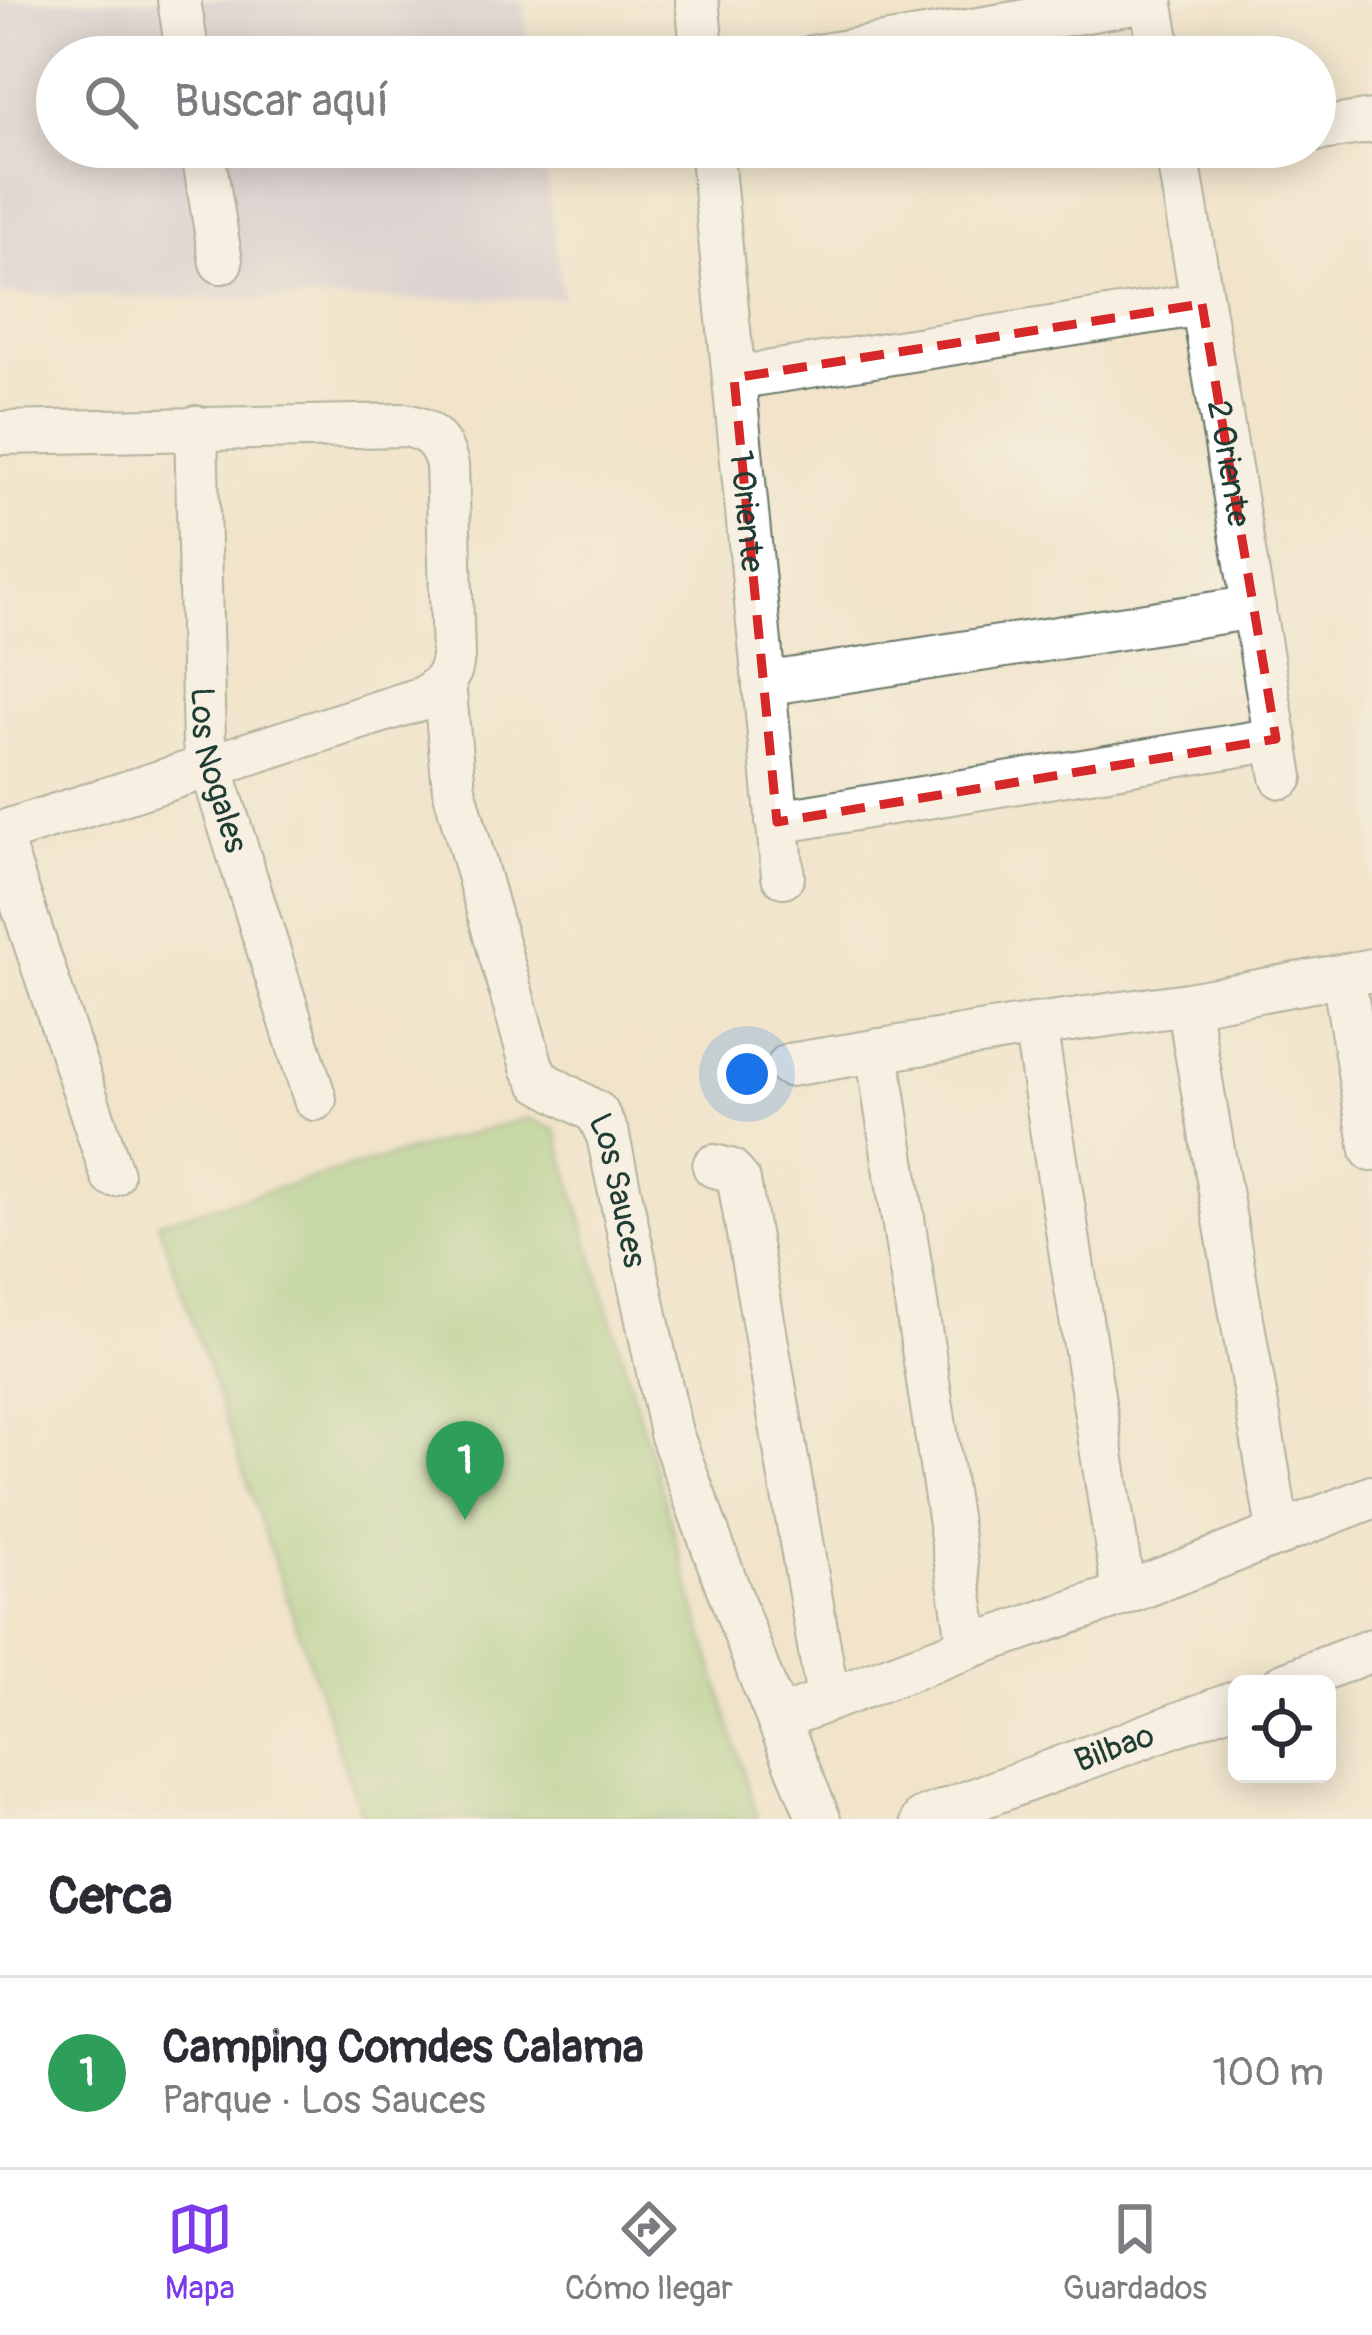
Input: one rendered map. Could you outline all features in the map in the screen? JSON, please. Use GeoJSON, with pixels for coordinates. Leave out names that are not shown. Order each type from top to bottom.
{"type":"FeatureCollection","features":[{"type":"Feature","properties":{"kind":"street"},"geometry":{"type":"LineString","coordinates":[[179,0],[185,36]]}},
{"type":"Feature","properties":{"kind":"street"},"geometry":{"type":"LineString","coordinates":[[697,0],[701,36]]}},
{"type":"Feature","properties":{"kind":"street"},"geometry":{"type":"LineString","coordinates":[[937,36],[1151,0],[1157,36]]}},
{"type":"Feature","properties":{"kind":"street"},"geometry":{"type":"LineString","coordinates":[[1336,127],[1372,121]]}},
{"type":"Feature","properties":{"kind":"street"},"geometry":{"type":"LineString","coordinates":[[205,168],[221,262]]}},
{"type":"Feature","properties":{"kind":"street","name":"1 Oriente"},"geometry":{"type":"LineString","coordinates":[[713,168],[783,876]]}},
{"type":"Feature","properties":{"kind":"street","name":"2 Oriente"},"geometry":{"type":"LineString","coordinates":[[777,822],[1279,758],[1202,304],[1190,168]]}},
{"type":"Feature","properties":{"kind":"street"},"geometry":{"type":"LineString","coordinates":[[734,378],[1202,304]]}},
{"type":"Feature","properties":{"kind":"street","name":"Los Sauces"},"geometry":{"type":"LineString","coordinates":[[196,427],[405,425],[416,427],[441,446],[447,465],[453,656],[444,682],[454,789],[532,1067],[540,1081],[597,1113],[608,1136],[670,1433],[819,1819]]}},
{"type":"Feature","properties":{"kind":"street"},"geometry":{"type":"LineString","coordinates":[[0,433],[196,427]]}},
{"type":"Feature","properties":{"kind":"street","name":"Los Nogales"},"geometry":{"type":"LineString","coordinates":[[196,427],[202,721],[210,767],[315,1099]]}},
{"type":"Feature","properties":{"kind":"street"},"geometry":{"type":"LineString","coordinates":[[764,684],[1254,607]]}},
{"type":"Feature","properties":{"kind":"street"},"geometry":{"type":"LineString","coordinates":[[112,1175],[0,835],[426,697],[444,682]]}},
{"type":"Feature","properties":{"kind":"street"},"geometry":{"type":"LineString","coordinates":[[789,1065],[1357,973],[1372,1150]]}},
{"type":"Feature","properties":{"kind":"street"},"geometry":{"type":"LineString","coordinates":[[1188,1004],[1279,1535]]}},
{"type":"Feature","properties":{"kind":"street"},"geometry":{"type":"LineString","coordinates":[[1035,1024],[1124,1594]]}},
{"type":"Feature","properties":{"kind":"street"},"geometry":{"type":"LineString","coordinates":[[878,1050],[968,1647]]}},
{"type":"Feature","properties":{"kind":"street"},"geometry":{"type":"LineString","coordinates":[[715,1166],[730,1170],[739,1181],[828,1698]]}},
{"type":"Feature","properties":{"kind":"street"},"geometry":{"type":"LineString","coordinates":[[778,1719],[1372,1498]]}},
{"type":"Feature","properties":{"kind":"street"},"geometry":{"type":"LineString","coordinates":[[1307,1675],[1372,1650]]}},
{"type":"Feature","properties":{"kind":"street","name":"Bilbao"},"geometry":{"type":"LineString","coordinates":[[922,1819],[1228,1705]]}},
{"type":"Feature","properties":{"kind":"highlighted area"},"geometry":{"type":"Polygon","coordinates":[[[1202,304],[1276,739],[777,822],[734,378],[1202,304]]]}},
{"type":"Feature","properties":{"kind":"shaded area"},"geometry":{"type":"Polygon","coordinates":[[[0,0],[522,0],[527,36],[36,36],[36,168],[545,168],[563,298],[276,300],[0,294],[0,0]]]}},
{"type":"Feature","properties":{"kind":"green space"},"geometry":{"type":"Polygon","coordinates":[[[527,1118],[556,1130],[755,1819],[363,1819],[158,1222],[527,1118]]]}},
{"type":"Feature","properties":{"kind":"place","name":"Camping Comdes Calama"},"geometry":{"type":"Point","coordinates":[465,1520]}}]}
